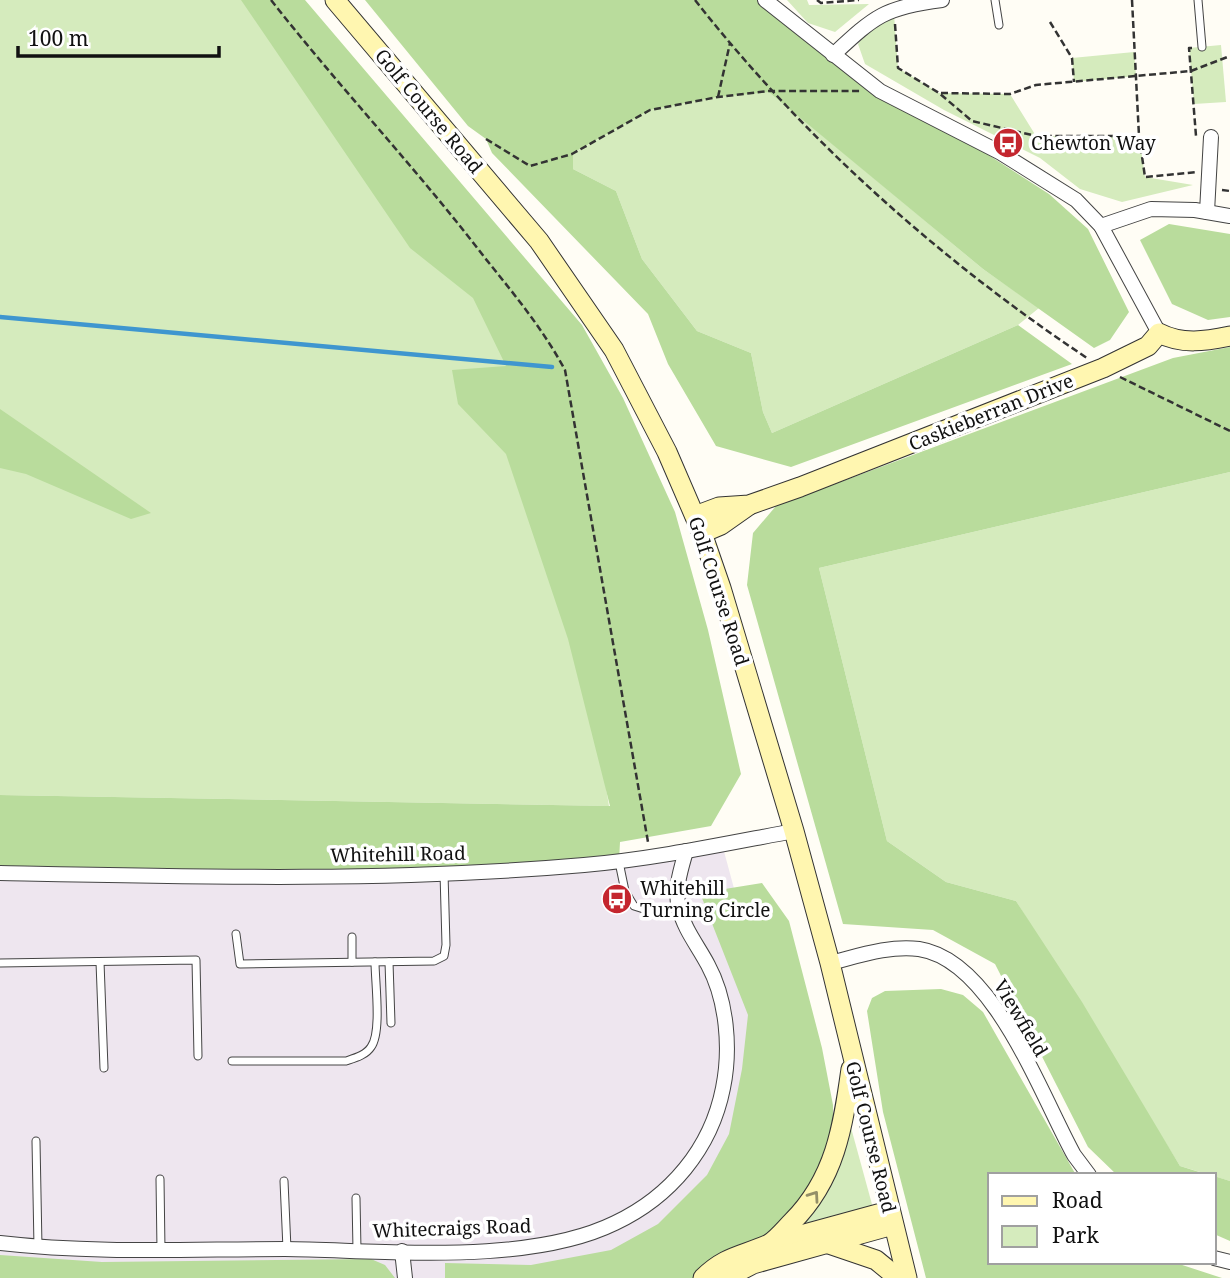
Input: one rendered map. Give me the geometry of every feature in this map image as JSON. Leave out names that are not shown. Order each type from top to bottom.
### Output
[{"type":"street","name":"Golf Course Road","points":[[335,0],[539,241],[614,350],[667,452],[699,524],[794,831],[830,963],[907,1278]]},
{"type":"street","points":[[765,0],[880,91],[1001,153],[1076,200],[1101,226],[1159,333],[1169,338],[1199,342],[1230,336]]},
{"type":"street","points":[[833,55],[870,20],[896,7],[942,0]]},
{"type":"street","points":[[1207,212],[1211,137]]},
{"type":"street","points":[[1101,226],[1151,209],[1230,216]]},
{"type":"street","name":"Caskieberran Drive","points":[[699,524],[721,525],[749,505],[1103,368],[1148,346],[1159,333]]},
{"type":"street","name":"Whitehill Road","points":[[0,873],[227,876],[444,873],[619,861],[794,831]]},
{"type":"street","name":"Whitecraigs Road","points":[[0,1243],[38,1247],[161,1250],[402,1251],[515,1248],[583,1236],[636,1212],[667,1189],[687,1168],[702,1145],[723,1090],[727,1033],[709,968],[678,907],[678,879],[685,851]]},
{"type":"street","name":"Viewfield","points":[[830,963],[888,950],[916,949],[940,956],[969,974],[999,1013],[1074,1155],[1088,1173]]},
{"type":"street","points":[[771,1243],[812,1200],[833,1162],[845,1114],[852,1059]]},
{"type":"street","points":[[703,1278],[723,1260],[771,1243],[891,1218]]},
{"type":"street","points":[[726,1278],[754,1264],[829,1244],[891,1218]]},
{"type":"street","points":[[829,1244],[876,1260],[898,1278]]},
{"type":"street","points":[[402,1251],[405,1278]]},
{"type":"lane","points":[[995,0],[999,25]]},
{"type":"lane","points":[[1198,0],[1202,47]]},
{"type":"lane","points":[[619,861],[625,891],[634,906],[650,911],[678,907]]},
{"type":"lane","points":[[236,934],[240,964],[434,961],[443,956],[446,945],[444,873]]},
{"type":"lane","points":[[352,937],[352,962]]},
{"type":"lane","points":[[0,963],[196,960],[198,1056]]},
{"type":"lane","points":[[100,962],[104,1068]]},
{"type":"lane","points":[[232,1061],[346,1061],[359,1057],[371,1047],[376,1033],[375,962]]},
{"type":"lane","points":[[389,962],[391,1023]]},
{"type":"lane","points":[[36,1141],[38,1247]]},
{"type":"lane","points":[[160,1179],[161,1250]]},
{"type":"lane","points":[[284,1181],[287,1249]]},
{"type":"lane","points":[[356,1198],[357,1250]]},
{"type":"path","points":[[271,0],[310,50],[432,189],[547,337],[565,370],[650,856]]},
{"type":"path","points":[[695,0],[770,92],[861,180],[969,271],[1103,368],[1230,431]]},
{"type":"path","points":[[817,0],[821,3],[859,0]]},
{"type":"path","points":[[1132,0],[1139,136],[1145,177],[1209,171]]},
{"type":"path","points":[[896,7],[898,68],[939,93],[972,121],[1036,136],[1139,136]]},
{"type":"path","points":[[1050,22],[1072,58],[1074,82]]},
{"type":"path","points":[[718,97],[730,43]]},
{"type":"path","points":[[1197,145],[1189,48],[1202,47]]},
{"type":"path","points":[[939,93],[1010,94],[1036,85],[1191,71],[1230,56]]},
{"type":"path","points":[[486,139],[530,166],[572,153],[650,110],[718,97],[770,92],[880,91]]},
{"type":"shaded area","points":[[722,844],[776,1044],[687,1278],[0,1278],[0,871],[489,871]]},
{"type":"green space","points":[[0,0],[253,0],[488,296],[575,597],[609,806],[0,795]]},
{"type":"green space","points":[[241,0],[305,0],[582,325],[623,398],[675,512],[708,630],[741,774],[711,826],[620,842],[619,861],[470,872],[0,873],[0,795],[610,806],[568,639],[506,454],[458,404],[452,370],[506,366],[473,298],[410,248]]},
{"type":"green space","points":[[365,0],[765,0],[833,55],[1049,194],[1088,229],[1129,312],[1110,340],[1094,348],[983,269],[769,92],[718,97],[650,110],[573,153],[573,169],[616,191],[642,259],[697,331],[751,353],[763,412],[772,433],[1018,325],[1072,364],[791,467],[716,446],[668,364],[648,314],[492,153],[486,139],[468,126]]},
{"type":"green space","points":[[787,0],[807,0],[809,5],[869,4],[835,32],[808,23]]},
{"type":"green space","points":[[894,14],[898,68],[939,93],[1010,94],[1036,136],[1139,136],[1145,177],[1193,185],[1122,202],[1080,189],[1040,158],[944,110],[865,64],[858,44],[872,24]]},
{"type":"green space","points":[[1221,45],[1226,102],[1194,104],[1189,48]]},
{"type":"green space","points":[[1134,52],[1136,76],[1074,82],[1072,58]]},
{"type":"green space","points":[[769,91],[983,269],[1039,308],[1018,325],[772,433],[763,412],[751,353],[697,331],[642,259],[616,191],[573,169],[572,154],[650,110],[718,97]]},
{"type":"green space","points":[[1169,224],[1230,234],[1230,317],[1208,320],[1172,304],[1140,240]]},
{"type":"green space","points":[[1230,347],[1230,472],[819,568],[887,841],[946,882],[1016,901],[1082,1002],[1180,1166],[1203,1173],[1115,1173],[1088,1147],[995,964],[933,930],[843,924],[747,585],[753,533],[776,506],[1173,358]]},
{"type":"green space","points":[[0,409],[151,513],[131,519],[26,474],[0,468]]},
{"type":"green space","points":[[1230,472],[1230,1181],[1216,1177],[1216,1173],[1203,1173],[1180,1166],[1016,901],[946,882],[887,841],[819,568]]},
{"type":"green space","points":[[762,883],[789,921],[822,1048],[833,1105],[833,1162],[799,1215],[703,1278],[445,1278],[445,1263],[531,1265],[611,1250],[658,1224],[707,1175],[729,1134],[742,1069],[748,1015],[700,893]]},
{"type":"green space","points":[[941,989],[963,995],[983,1012],[1075,1173],[988,1173],[988,1264],[1179,1264],[1222,1278],[926,1278],[883,1112],[867,1011],[872,998],[885,991]]},
{"type":"green space","points":[[850,1124],[873,1208],[799,1228]]},
{"type":"green space","points":[[1216,1177],[1230,1181],[1230,1241],[1216,1235]]},
{"type":"green space","points":[[0,1255],[102,1262],[371,1259],[385,1265],[395,1278],[0,1278]]},
{"type":"waterway","points":[[0,317],[552,367]]},
{"type":"place","name":"Chewton Way","points":[[1008,143]]},
{"type":"place","name":"Whitehill Turning Circle","points":[[617,899]]}]
